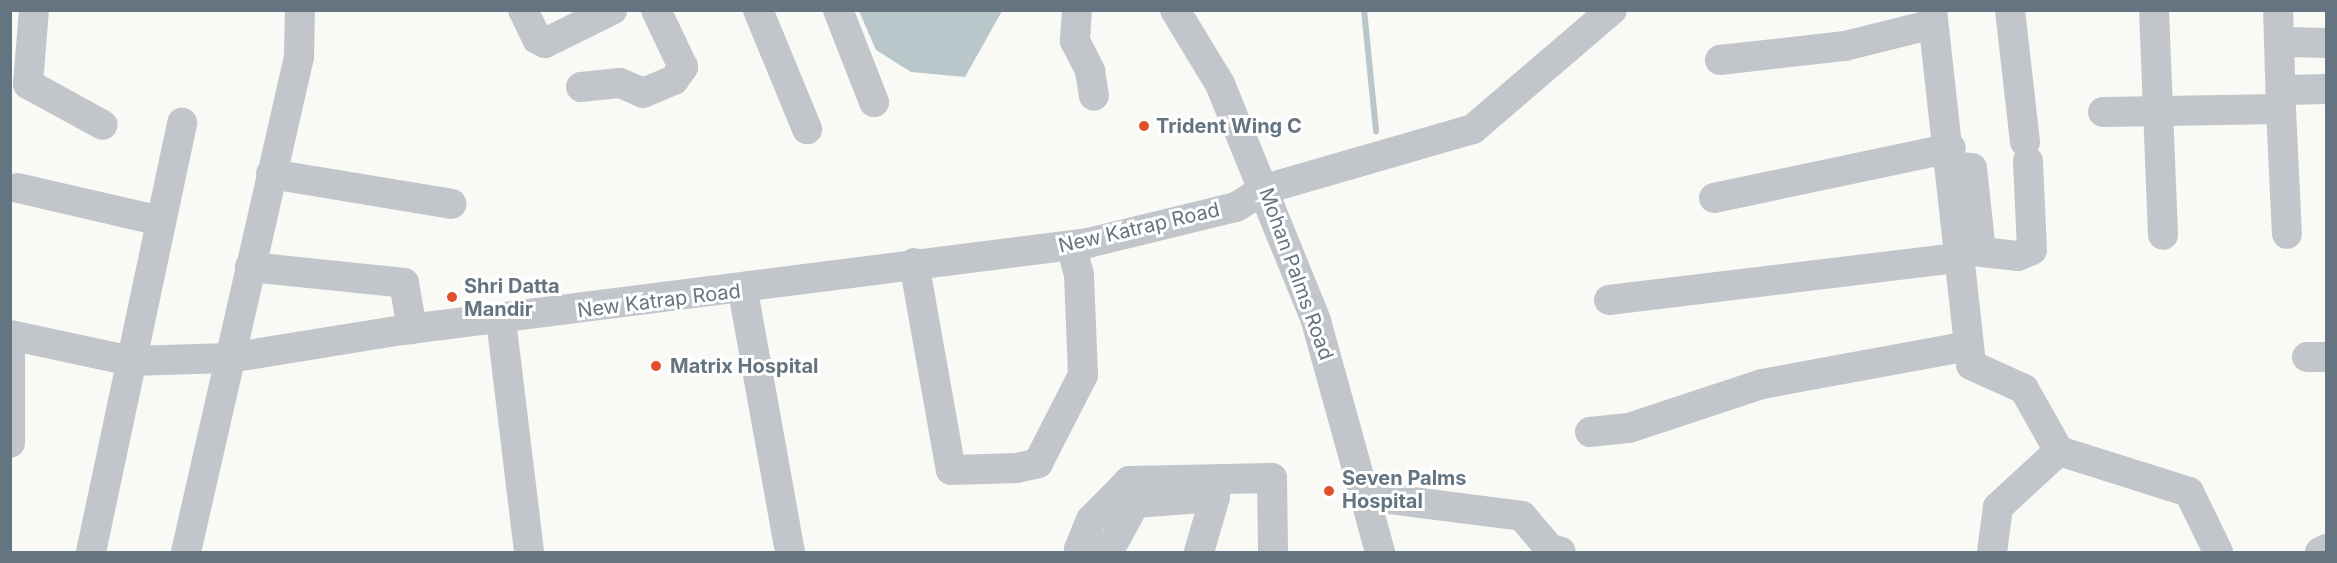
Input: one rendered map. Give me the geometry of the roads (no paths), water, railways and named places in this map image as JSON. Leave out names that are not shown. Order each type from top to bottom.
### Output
[{"type":"street","points":[[34,10],[19,89],[103,125]]},
{"type":"street","points":[[186,552],[298,57],[300,10]]},
{"type":"street","points":[[523,10],[537,39],[545,43],[612,10]]},
{"type":"street","points":[[581,87],[620,83],[643,93],[674,80],[683,67],[656,10]]},
{"type":"street","points":[[758,10],[807,129]]},
{"type":"street","points":[[838,10],[874,102]]},
{"type":"street","points":[[1077,10],[1075,41],[1090,71],[1094,96]]},
{"type":"street","name":"Mohan Palms Road","points":[[1175,10],[1220,84],[1265,189],[1316,321],[1380,552]]},
{"type":"street","points":[[1714,198],[1951,157],[1972,168],[1981,252],[2018,256],[2032,250],[2026,152],[2010,10]]},
{"type":"street","points":[[2154,10],[2163,235]]},
{"type":"street","points":[[2278,10],[2287,234]]},
{"type":"street","name":"New Katrap Road","points":[[10,335],[131,361],[229,358],[412,329],[743,291],[914,263],[1071,246],[1236,207],[1265,189],[1473,129],[1594,17]]},
{"type":"street","points":[[1720,60],[1845,46],[1932,17],[1951,157],[1957,258],[1971,365],[2024,389],[2059,451],[2188,492],[2218,552]]},
{"type":"street","points":[[2281,42],[2326,43]]},
{"type":"street","points":[[2103,112],[2158,110],[2282,99],[2326,89]]},
{"type":"street","points":[[84,549],[131,361],[182,123]]},
{"type":"street","points":[[271,174],[452,204]]},
{"type":"street","points":[[18,188],[161,221]]},
{"type":"street","points":[[914,263],[951,470],[1017,468],[1038,463],[1083,375],[1079,275],[1071,246]]},
{"type":"street","points":[[1609,300],[1957,258]]},
{"type":"street","points":[[250,267],[404,283],[412,329]]},
{"type":"street","points":[[743,291],[790,552]]},
{"type":"street","points":[[501,320],[529,552]]},
{"type":"street","points":[[1590,432],[1629,428],[1762,384],[1969,346]]},
{"type":"street","points":[[10,354],[10,443]]},
{"type":"street","points":[[1992,552],[1998,507],[2059,451]]},
{"type":"street","points":[[1199,552],[1215,497],[1135,503],[1111,550],[1079,551],[1091,520],[1129,481],[1273,478],[1273,552]]},
{"type":"street","points":[[1366,496],[1522,516],[1550,549],[1561,552]]},
{"type":"street","points":[[2320,552],[2326,549]]},
{"type":"waterway","points":[[1364,10],[1376,131]]},
{"type":"place","name":"Trident Wing C","points":[[1144,126]]},
{"type":"place","name":"Shri Datta Mandir","points":[[452,297]]},
{"type":"place","name":"Matrix Hospital","points":[[656,366]]},
{"type":"place","name":"Seven Palms Hospital","points":[[1329,491]]}]
